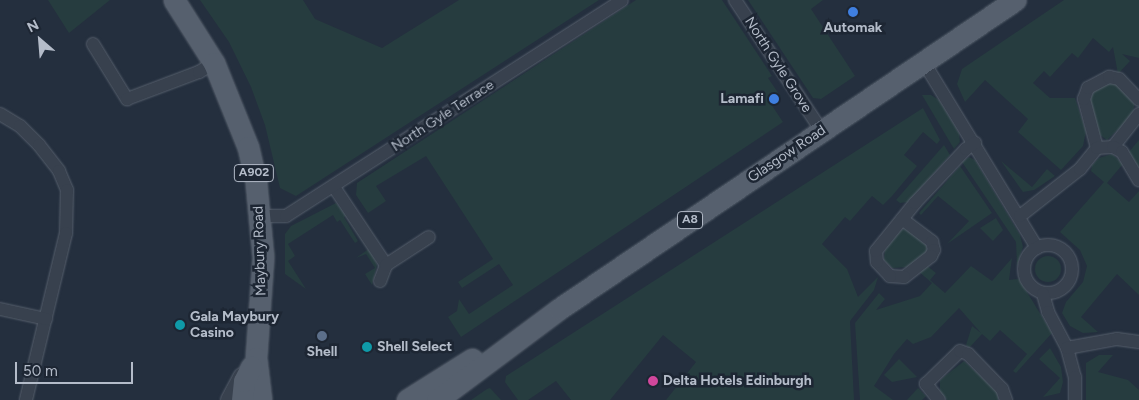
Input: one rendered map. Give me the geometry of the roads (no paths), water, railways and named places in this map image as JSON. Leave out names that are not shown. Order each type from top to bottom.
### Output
[{"type":"main road","name":"Maybury Road","points":[[174,0],[214,63],[248,147],[260,216],[262,290],[256,358],[258,392],[261,400]]},
{"type":"main road","name":"Glasgow Road","points":[[437,400],[559,309],[1015,0]]},
{"type":"main road","name":"Glasgow Road","points":[[407,400],[559,309]]},
{"type":"main road","name":"A902","points":[[242,400],[244,381],[256,358]]},
{"type":"street","name":"North Gyle Terrace","points":[[260,216],[286,216],[334,187],[622,0]]},
{"type":"street","name":"North Gyle Grove","points":[[735,0],[821,130]]},
{"type":"street","points":[[93,44],[128,99],[199,72],[214,63]]},
{"type":"street","points":[[924,61],[1020,216],[1037,248]]},
{"type":"street","points":[[1097,148],[1084,99],[1088,88],[1109,77],[1119,78],[1139,100]]},
{"type":"street","points":[[0,114],[20,126],[44,151],[60,170],[67,190],[66,233],[26,400]]},
{"type":"street","points":[[1113,147],[1139,114]]},
{"type":"street","points":[[902,219],[932,242],[934,250],[931,256],[904,277],[890,276],[877,262],[876,251],[902,219],[966,149],[975,144]]},
{"type":"street","points":[[1020,216],[1069,178],[1097,148],[1113,147],[1122,152],[1139,180]]},
{"type":"street","points":[[334,187],[386,265]]},
{"type":"street","points":[[380,281],[386,265],[430,237]]},
{"type":"street","points":[[1043,294],[1060,289],[1068,281],[1072,266],[1069,259],[1057,247],[1037,248],[1026,259],[1025,272],[1030,285],[1043,294],[1048,312],[1068,348],[1075,377],[1075,400]]},
{"type":"street","points":[[0,308],[46,319]]},
{"type":"street","points":[[1068,348],[1117,339],[1139,342]]},
{"type":"street","points":[[940,400],[926,384],[960,351],[968,354],[1002,389],[1006,400]]},
{"type":"street","points":[[229,400],[238,380],[256,358]]},
{"type":"place","name":"Automak","points":[[853,12]]},
{"type":"place","name":"Lamafi","points":[[774,99]]},
{"type":"place","name":"Gala Maybury Casino","points":[[180,325]]},
{"type":"place","name":"Shell","points":[[322,336]]},
{"type":"place","name":"Shell Select","points":[[367,347]]},
{"type":"place","name":"Delta Hotels Edinburgh","points":[[653,381]]}]
